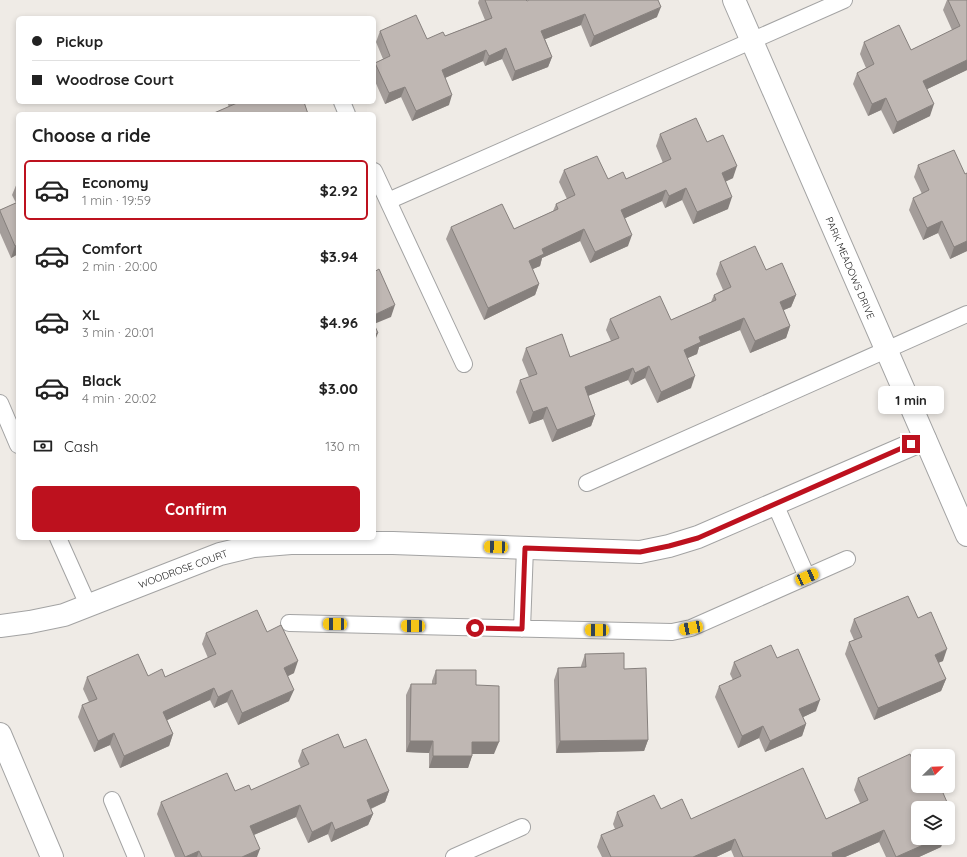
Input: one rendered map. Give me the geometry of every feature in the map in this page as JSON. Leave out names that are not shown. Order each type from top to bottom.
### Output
[{"type":"street","name":"PARK MEADOWS DRIVE","points":[[734,0],[967,535]]},
{"type":"street","name":"WOODROSE COURT","points":[[0,626],[64,615],[220,554],[254,546],[291,543],[393,544],[640,552],[698,538],[925,438]]},
{"type":"street","points":[[0,734],[52,857]]},
{"type":"lane","points":[[388,201],[844,0]]},
{"type":"lane","points":[[376,175],[464,364]]},
{"type":"lane","points":[[587,483],[885,349],[967,314]]},
{"type":"lane","points":[[0,403],[16,440]]},
{"type":"lane","points":[[775,504],[807,577]]},
{"type":"lane","points":[[59,540],[88,605]]},
{"type":"lane","points":[[522,629],[525,548]]},
{"type":"lane","points":[[289,623],[672,632],[691,628],[847,559]]},
{"type":"lane","points":[[112,800],[136,857]]},
{"type":"lane","points":[[454,857],[522,826]]},
{"type":"building","points":[[485,0],[658,0],[661,7],[594,36],[585,14],[541,31],[552,57],[515,71],[506,48],[489,56],[486,50],[442,70],[452,95],[416,111],[405,87],[389,93],[376,65],[376,63],[390,56],[380,31],[416,15],[427,39],[443,32],[445,36],[492,18]]},
{"type":"building","points":[[948,0],[967,0],[967,60],[923,81],[934,104],[897,122],[886,98],[872,104],[857,73],[874,64],[864,42],[899,25],[911,50],[960,26]]},
{"type":"building","points":[[235,104],[305,104],[307,112],[216,112]]},
{"type":"building","points":[[696,118],[707,142],[723,135],[737,166],[722,173],[732,197],[697,212],[686,188],[669,196],[666,190],[621,210],[632,235],[595,252],[584,229],[542,249],[544,254],[529,261],[539,284],[488,308],[451,227],[502,204],[514,229],[558,209],[556,204],[575,195],[564,170],[597,156],[608,179],[623,172],[626,179],[671,159],[660,134]]},
{"type":"building","points":[[954,150],[965,174],[967,173],[967,241],[954,247],[942,221],[927,228],[913,198],[929,190],[918,165]]},
{"type":"building","points":[[16,203],[16,246],[15,246],[0,210]]},
{"type":"building","points":[[755,246],[766,270],[782,263],[796,295],[780,302],[790,326],[755,341],[744,318],[699,337],[701,342],[684,350],[695,376],[661,392],[649,366],[635,373],[633,368],[585,387],[595,415],[557,430],[547,407],[533,412],[520,380],[537,374],[526,348],[562,334],[570,357],[619,338],[610,319],[660,296],[671,320],[716,300],[714,295],[731,287],[720,262]]},
{"type":"building","points":[[379,269],[395,305],[376,314],[376,271]]},
{"type":"building","points":[[908,596],[918,618],[931,612],[947,649],[935,655],[946,679],[878,708],[849,642],[862,637],[854,619]]},
{"type":"building","points":[[257,610],[267,632],[281,625],[298,661],[284,668],[294,690],[242,713],[232,690],[218,697],[214,688],[163,712],[173,734],[124,756],[114,733],[98,741],[82,705],[97,699],[87,677],[138,654],[148,676],[162,669],[165,677],[216,654],[206,633]]},
{"type":"building","points":[[771,645],[777,658],[798,649],[820,700],[799,709],[806,724],[770,741],[763,726],[742,736],[719,686],[741,676],[734,662]]},
{"type":"building","points":[[624,653],[624,669],[646,668],[648,740],[560,741],[558,668],[586,667],[585,654]]},
{"type":"building","points":[[436,670],[476,670],[476,685],[499,686],[499,742],[472,742],[472,756],[433,756],[433,741],[410,741],[411,684],[436,684]]},
{"type":"building","points":[[338,734],[344,748],[366,739],[389,791],[367,800],[373,814],[335,830],[332,822],[312,832],[300,805],[250,826],[260,849],[242,857],[202,857],[199,851],[185,857],[161,802],[227,773],[235,791],[249,785],[251,790],[309,764],[302,750]]},
{"type":"building","points":[[910,754],[911,793],[943,793],[947,801],[911,801],[911,845],[923,845],[896,857],[884,830],[832,853],[833,857],[743,857],[735,839],[693,857],[611,857],[601,835],[623,826],[617,812],[654,795],[661,809],[682,799],[691,819],[803,768],[826,819],[868,800],[858,778]]},
{"type":"route","points":[[475,628],[522,629],[525,548],[640,552],[669,546],[698,538],[911,444]]}]
